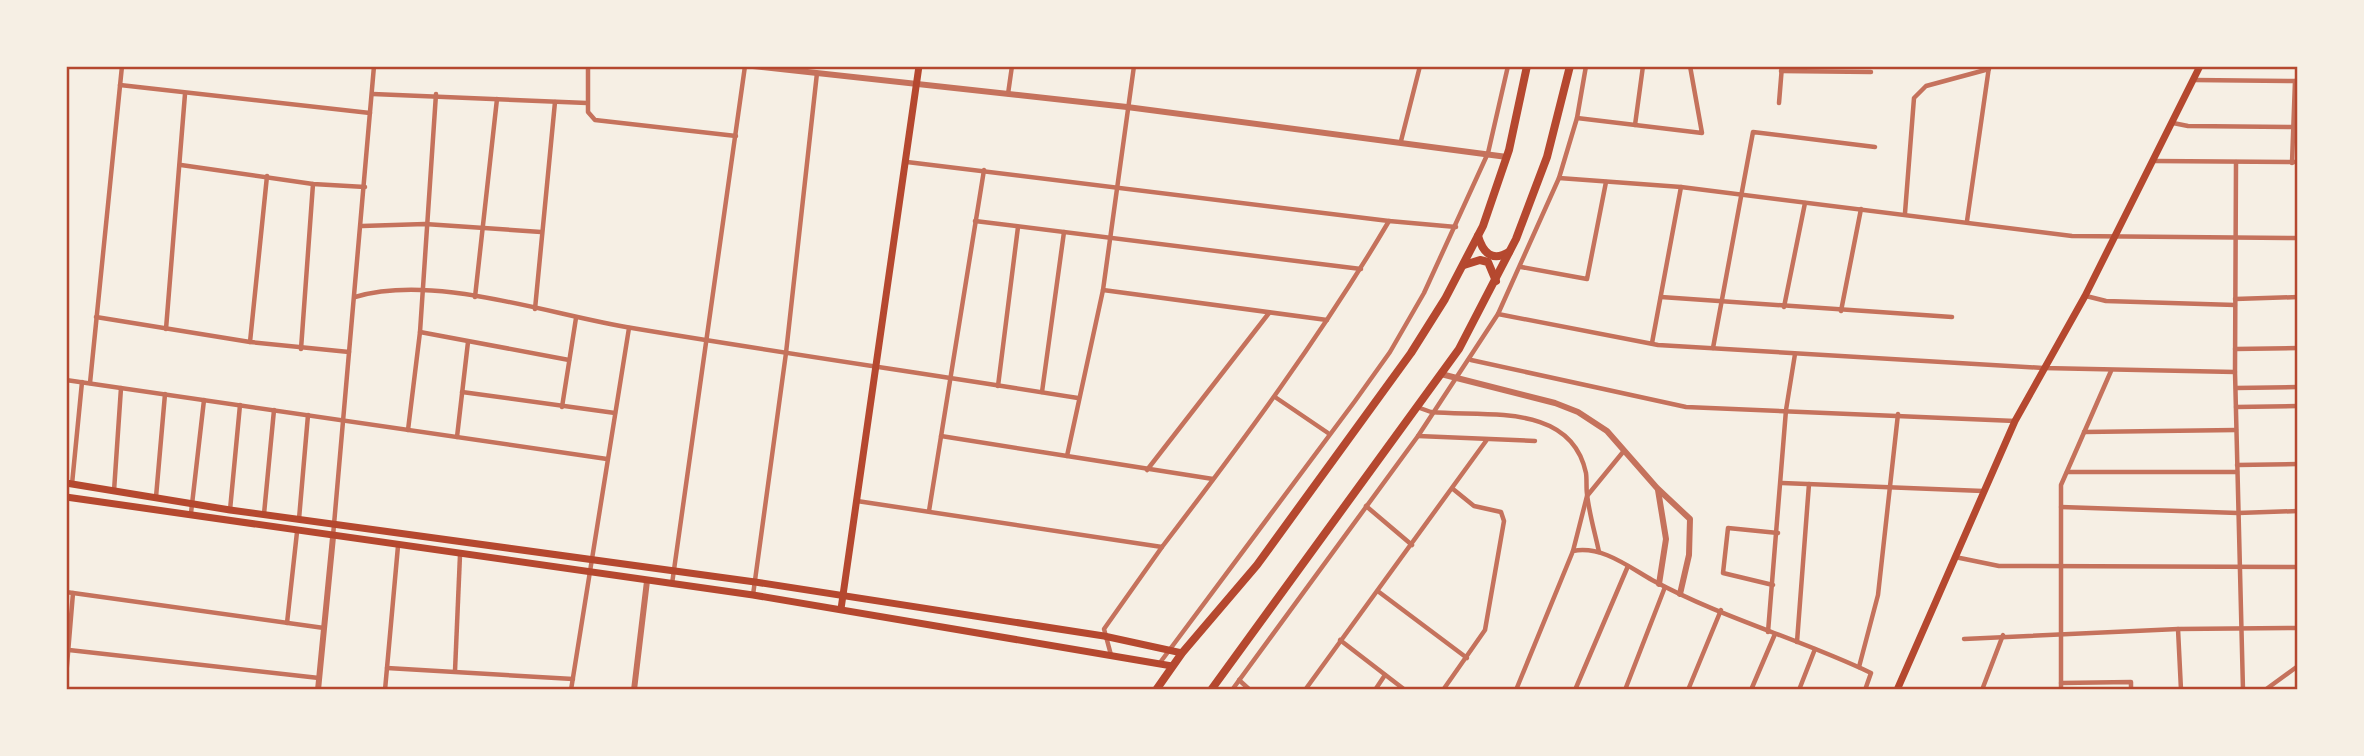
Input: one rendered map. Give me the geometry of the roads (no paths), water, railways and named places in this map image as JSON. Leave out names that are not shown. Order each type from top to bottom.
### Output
[{"type":"main road","points":[[841,609],[919,66]]},
{"type":"main road","points":[[1156,690],[1182,653],[1257,565],[1411,353],[1464,265],[1478,236],[1507,157],[1527,66]]},
{"type":"main road","points":[[1211,690],[1459,349],[1496,281],[1547,157],[1570,66]]},
{"type":"main road","points":[[1897,690],[2015,421],[2085,296],[2155,161],[2200,66]]},
{"type":"main road","points":[[1478,236],[1483,250],[1490,256],[1499,257],[1509,252]]},
{"type":"main road","points":[[1464,265],[1480,260],[1488,262],[1493,267],[1496,281]]},
{"type":"main road","points":[[69,483],[299,520],[755,582],[1104,636],[1182,653]]},
{"type":"main road","points":[[66,497],[753,595],[1172,666]]},
{"type":"street","points":[[90,383],[122,66]]},
{"type":"street","points":[[318,690],[366,187],[374,66]]},
{"type":"street","points":[[588,66],[587,103],[590,117],[596,120],[736,136]]},
{"type":"street","points":[[672,583],[746,66]]},
{"type":"street","points":[[753,66],[1127,107],[1507,157]]},
{"type":"street","points":[[1007,94],[1012,66]]},
{"type":"street","points":[[1067,456],[1103,290],[1134,66]]},
{"type":"street","points":[[1401,142],[1420,66]]},
{"type":"street","points":[[1158,664],[1390,352],[1424,293],[1488,153],[1508,66]]},
{"type":"street","points":[[1220,678],[1233,689],[1471,360],[1521,267],[1559,178],[1577,118],[1587,66]]},
{"type":"street","points":[[1635,125],[1643,66]]},
{"type":"street","points":[[1577,118],[1703,133],[1690,66]]},
{"type":"street","points":[[1905,213],[1914,98],[1917,92],[1926,86],[1989,68],[1967,221]]},
{"type":"street","points":[[1779,103],[1781,69],[1871,72]]},
{"type":"street","points":[[753,595],[786,354],[817,74]]},
{"type":"street","points":[[2155,161],[2295,162],[2296,81],[2194,80]]},
{"type":"street","points":[[120,85],[370,113]]},
{"type":"street","points":[[166,329],[185,93]]},
{"type":"street","points":[[373,94],[436,94],[587,103]]},
{"type":"street","points":[[408,430],[420,332],[425,225],[436,94]]},
{"type":"street","points":[[475,297],[497,99]]},
{"type":"street","points":[[535,309],[555,102]]},
{"type":"street","points":[[2174,122],[2188,126],[2295,126]]},
{"type":"street","points":[[1713,348],[1753,132],[1875,147]]},
{"type":"street","points":[[907,162],[1456,227]]},
{"type":"street","points":[[2236,162],[2235,372],[2243,690]]},
{"type":"street","points":[[181,165],[313,184],[366,187]]},
{"type":"street","points":[[929,511],[984,170]]},
{"type":"street","points":[[250,342],[267,176]]},
{"type":"street","points":[[1559,178],[1681,187],[2072,236],[2298,238]]},
{"type":"street","points":[[1521,267],[1587,279],[1606,182]]},
{"type":"street","points":[[302,349],[313,184]]},
{"type":"street","points":[[1652,343],[1681,187]]},
{"type":"street","points":[[1784,307],[1805,203]]},
{"type":"street","points":[[1841,311],[1861,209]]},
{"type":"street","points":[[1111,655],[1104,629],[1275,397],[1361,269],[1389,220]]},
{"type":"street","points":[[975,221],[1361,269]]},
{"type":"street","points":[[362,226],[483,226],[541,232]]},
{"type":"street","points":[[998,386],[1018,228]]},
{"type":"street","points":[[1042,392],[1064,232]]},
{"type":"street","points":[[355,297],[377,290],[421,289],[629,328],[786,354],[950,375],[998,386],[1078,398]]},
{"type":"street","points":[[1103,290],[1327,320]]},
{"type":"street","points":[[2085,296],[2106,302],[2235,302],[2298,297]]},
{"type":"street","points":[[1661,297],[1952,317]]},
{"type":"street","points":[[1147,470],[1269,313]]},
{"type":"street","points":[[1498,314],[1652,343],[1713,348],[2043,368],[2235,372]]},
{"type":"street","points":[[96,317],[250,342],[349,352]]},
{"type":"street","points":[[562,407],[576,318]]},
{"type":"street","points":[[571,690],[629,328]]},
{"type":"street","points":[[420,332],[569,360]]},
{"type":"street","points":[[457,437],[468,342]]},
{"type":"street","points":[[2235,349],[2298,348]]},
{"type":"street","points":[[1768,632],[1786,410],[1795,354]]},
{"type":"street","points":[[1471,360],[1686,407],[2015,421]]},
{"type":"street","points":[[2111,371],[2062,485],[2061,686],[2131,682],[2131,690]]},
{"type":"street","points":[[1441,374],[1555,403],[1578,412],[1607,431],[1657,488],[1684,511],[1692,525],[1680,594]]},
{"type":"street","points":[[66,380],[607,459]]},
{"type":"street","points":[[69,483],[82,382]]},
{"type":"street","points":[[2236,388],[2298,387]]},
{"type":"street","points":[[114,491],[121,388]]},
{"type":"street","points":[[462,392],[615,413]]},
{"type":"street","points":[[156,497],[165,394]]},
{"type":"street","points":[[1275,397],[1328,433]]},
{"type":"street","points":[[191,513],[204,400]]},
{"type":"street","points":[[230,510],[240,405]]},
{"type":"street","points":[[2236,407],[2298,406]]},
{"type":"street","points":[[1417,407],[1431,412],[1522,417],[1545,421],[1560,429],[1586,472],[1587,496],[1599,552]]},
{"type":"street","points":[[264,514],[274,410]]},
{"type":"street","points":[[1858,667],[1878,595],[1898,414]]},
{"type":"street","points":[[299,520],[308,415]]},
{"type":"street","points":[[2084,432],[2236,430]]},
{"type":"street","points":[[941,436],[1213,480]]},
{"type":"street","points":[[1418,436],[1535,441]]},
{"type":"street","points":[[1305,690],[1340,640],[1379,592],[1486,441]]},
{"type":"street","points":[[1516,690],[1573,551],[1587,496],[1623,452]]},
{"type":"street","points":[[2237,465],[2298,464]]},
{"type":"street","points":[[2067,472],[2237,472]]},
{"type":"street","points":[[1782,483],[1983,491]]},
{"type":"street","points":[[1797,642],[1810,484]]},
{"type":"street","points":[[1626,690],[1662,585],[1666,539],[1657,488]]},
{"type":"street","points":[[1443,690],[1485,630],[1504,516],[1501,512],[1474,506],[1453,489]]},
{"type":"street","points":[[857,501],[1162,547]]},
{"type":"street","points":[[1366,506],[1412,545]]},
{"type":"street","points":[[2061,507],[2238,513],[2298,511]]},
{"type":"street","points":[[1773,585],[1723,573],[1728,528],[1778,533]]},
{"type":"street","points":[[287,622],[297,532]]},
{"type":"street","points":[[385,690],[398,545]]},
{"type":"street","points":[[1573,551],[1599,552],[1680,594],[1871,673],[1864,690]]},
{"type":"street","points":[[456,671],[460,555]]},
{"type":"street","points":[[1954,557],[2000,566],[2298,567]]},
{"type":"street","points":[[1575,690],[1628,566]]},
{"type":"street","points":[[634,690],[647,581]]},
{"type":"street","points":[[1379,592],[1467,658]]},
{"type":"street","points":[[66,677],[70,593],[324,628]]},
{"type":"street","points":[[1688,690],[1721,610]]},
{"type":"street","points":[[1964,639],[2003,635],[2178,629],[2298,628]]},
{"type":"street","points":[[2178,629],[2181,690]]},
{"type":"street","points":[[1751,690],[1775,634]]},
{"type":"street","points":[[1982,690],[2003,635]]},
{"type":"street","points":[[1340,640],[1405,690]]},
{"type":"street","points":[[1799,690],[1815,649]]},
{"type":"street","points":[[69,650],[319,678]]},
{"type":"street","points":[[2265,690],[2298,666]]},
{"type":"street","points":[[387,668],[573,679]]},
{"type":"street","points":[[1375,690],[1385,676]]},
{"type":"street","points":[[1238,680],[1250,690]]}]
